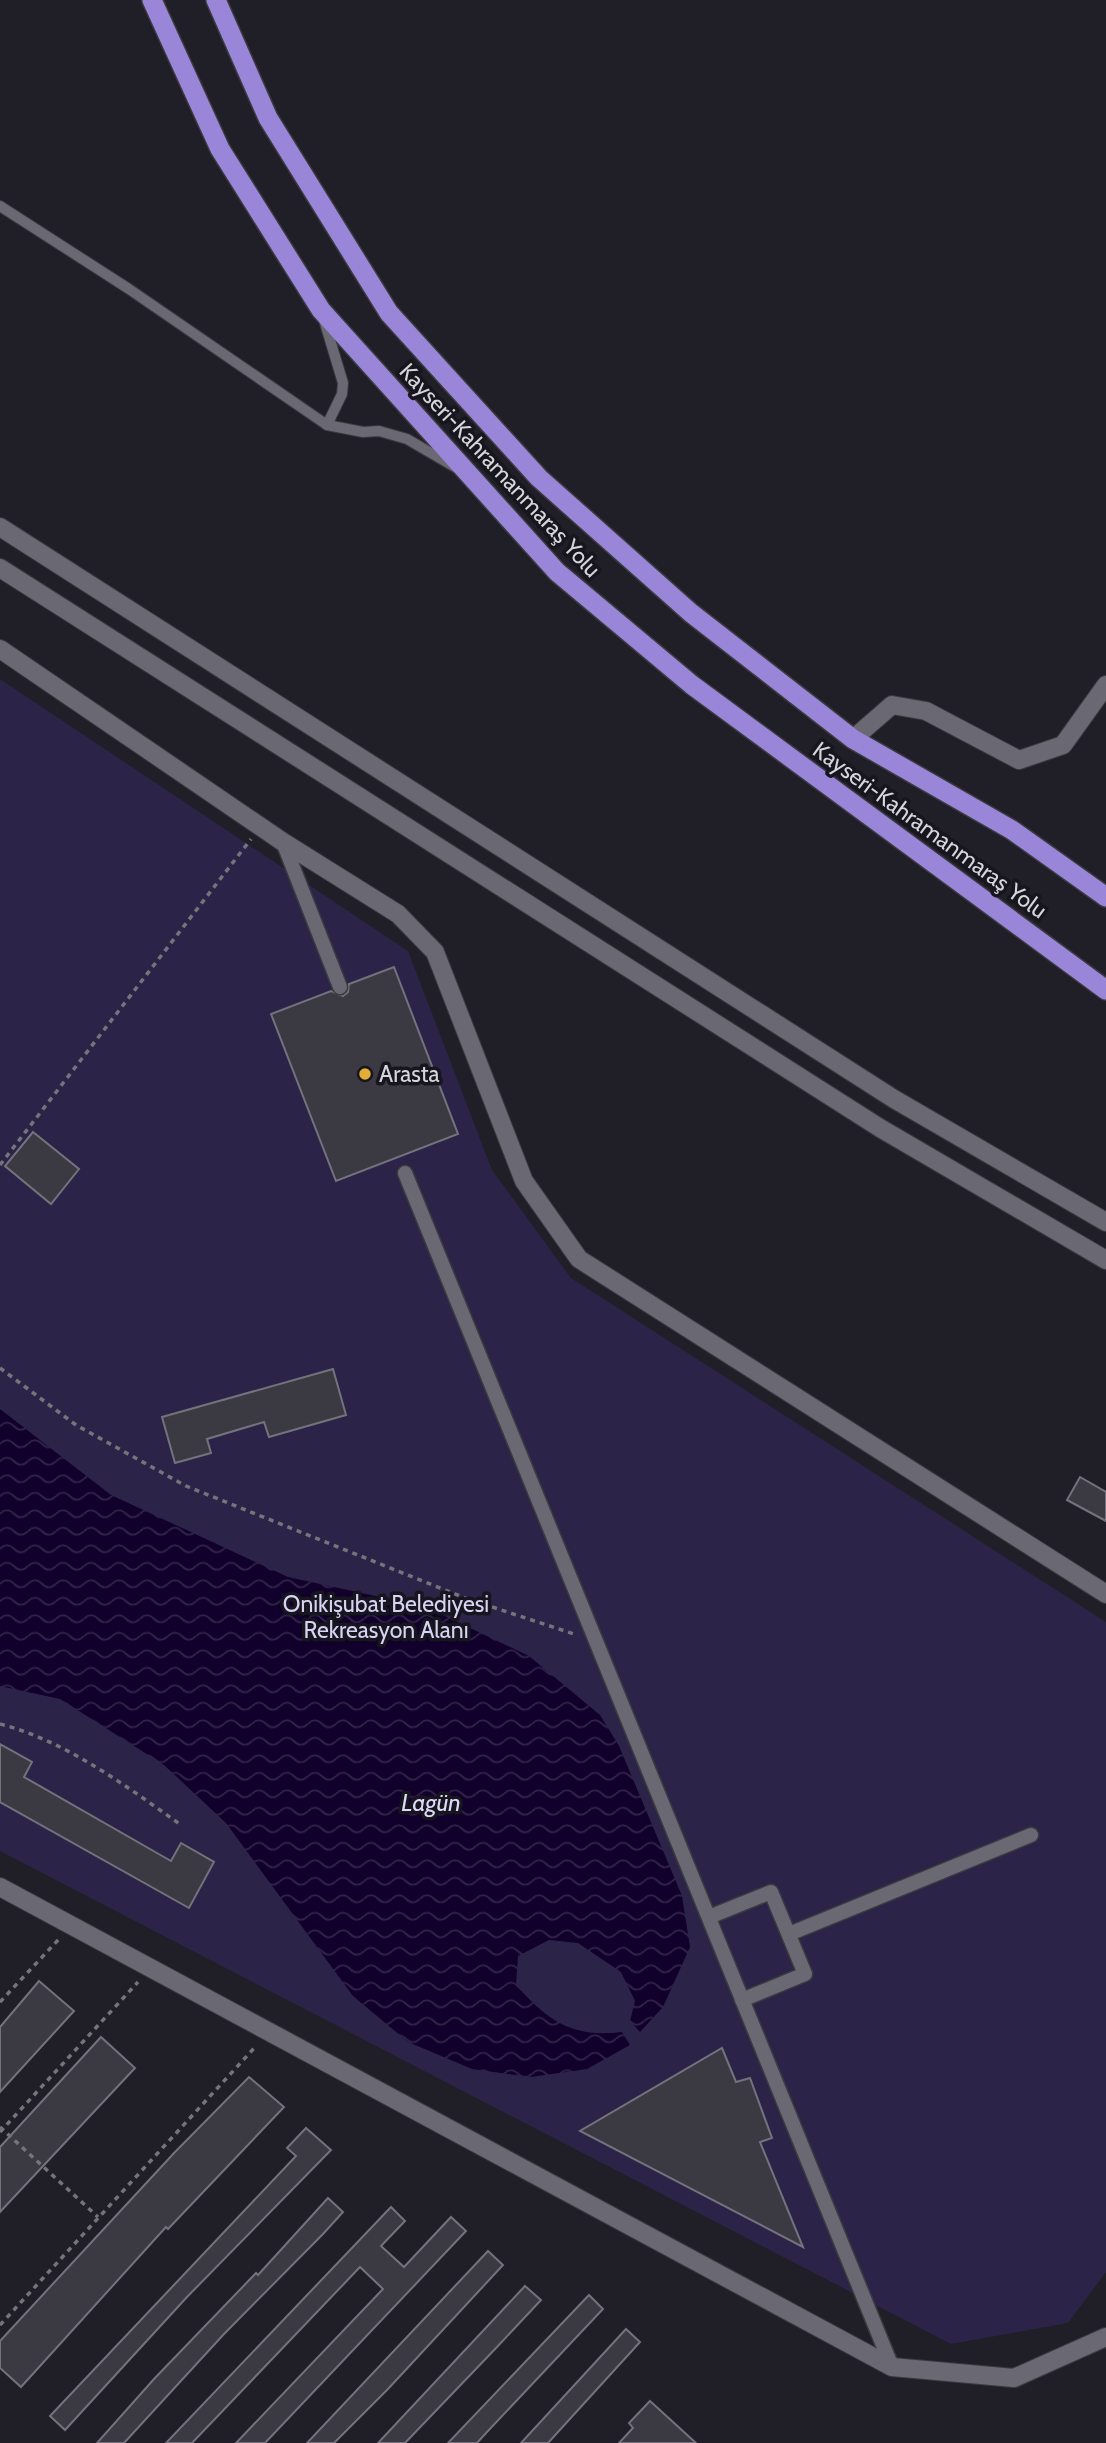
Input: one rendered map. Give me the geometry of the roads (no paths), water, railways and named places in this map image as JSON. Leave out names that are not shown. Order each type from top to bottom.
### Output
[{"type":"highway","name":"Kayseri-Kahramanmaraş Yolu","points":[[152,0],[220,149],[321,310],[557,572],[692,685],[1106,990]]},
{"type":"highway","name":"Kayseri-Kahramanmaraş Yolu","points":[[216,0],[268,118],[389,313],[539,478],[691,613],[853,739],[1012,830],[1106,897]]},
{"type":"street","points":[[0,527],[894,1099],[1106,1222]]},
{"type":"street","points":[[0,568],[880,1128],[1106,1260]]},
{"type":"street","points":[[0,649],[283,842],[398,914],[435,952],[524,1181],[579,1259],[1106,1594]]},
{"type":"street","points":[[853,739],[892,705],[926,711],[1019,760],[1063,745],[1106,685]]},
{"type":"street","points":[[283,842],[340,988]]},
{"type":"street","points":[[405,1173],[892,2367]]},
{"type":"street","points":[[789,1934],[1031,1835]]},
{"type":"street","points":[[0,1887],[892,2367],[1014,2378],[1106,2337]]},
{"type":"street","points":[[709,1917],[771,1892],[805,1974],[742,2000]]},
{"type":"lane","points":[[0,206],[129,289],[327,425],[363,432],[379,431],[407,439],[465,473]]},
{"type":"lane","points":[[321,310],[343,383],[342,394],[327,425]]},
{"type":"water","name":"Lagün","points":[[0,1409],[111,1495],[288,1577],[426,1607],[529,1656],[600,1715],[619,1746],[682,1896],[690,1947],[663,2007],[640,2032],[630,2021],[635,2001],[621,1972],[578,1943],[549,1940],[518,1956],[516,1985],[539,2008],[562,2024],[589,2032],[622,2032],[630,2045],[587,2069],[531,2077],[472,2069],[408,2042],[353,1996],[226,1823],[164,1765],[60,1699],[0,1686]]},
{"type":"place","name":"Arasta","points":[[365,1074]]},
{"type":"park label","name":"Onikişubat Belediyesi Rekreasyon Alanı","points":[[386,1617]]}]
